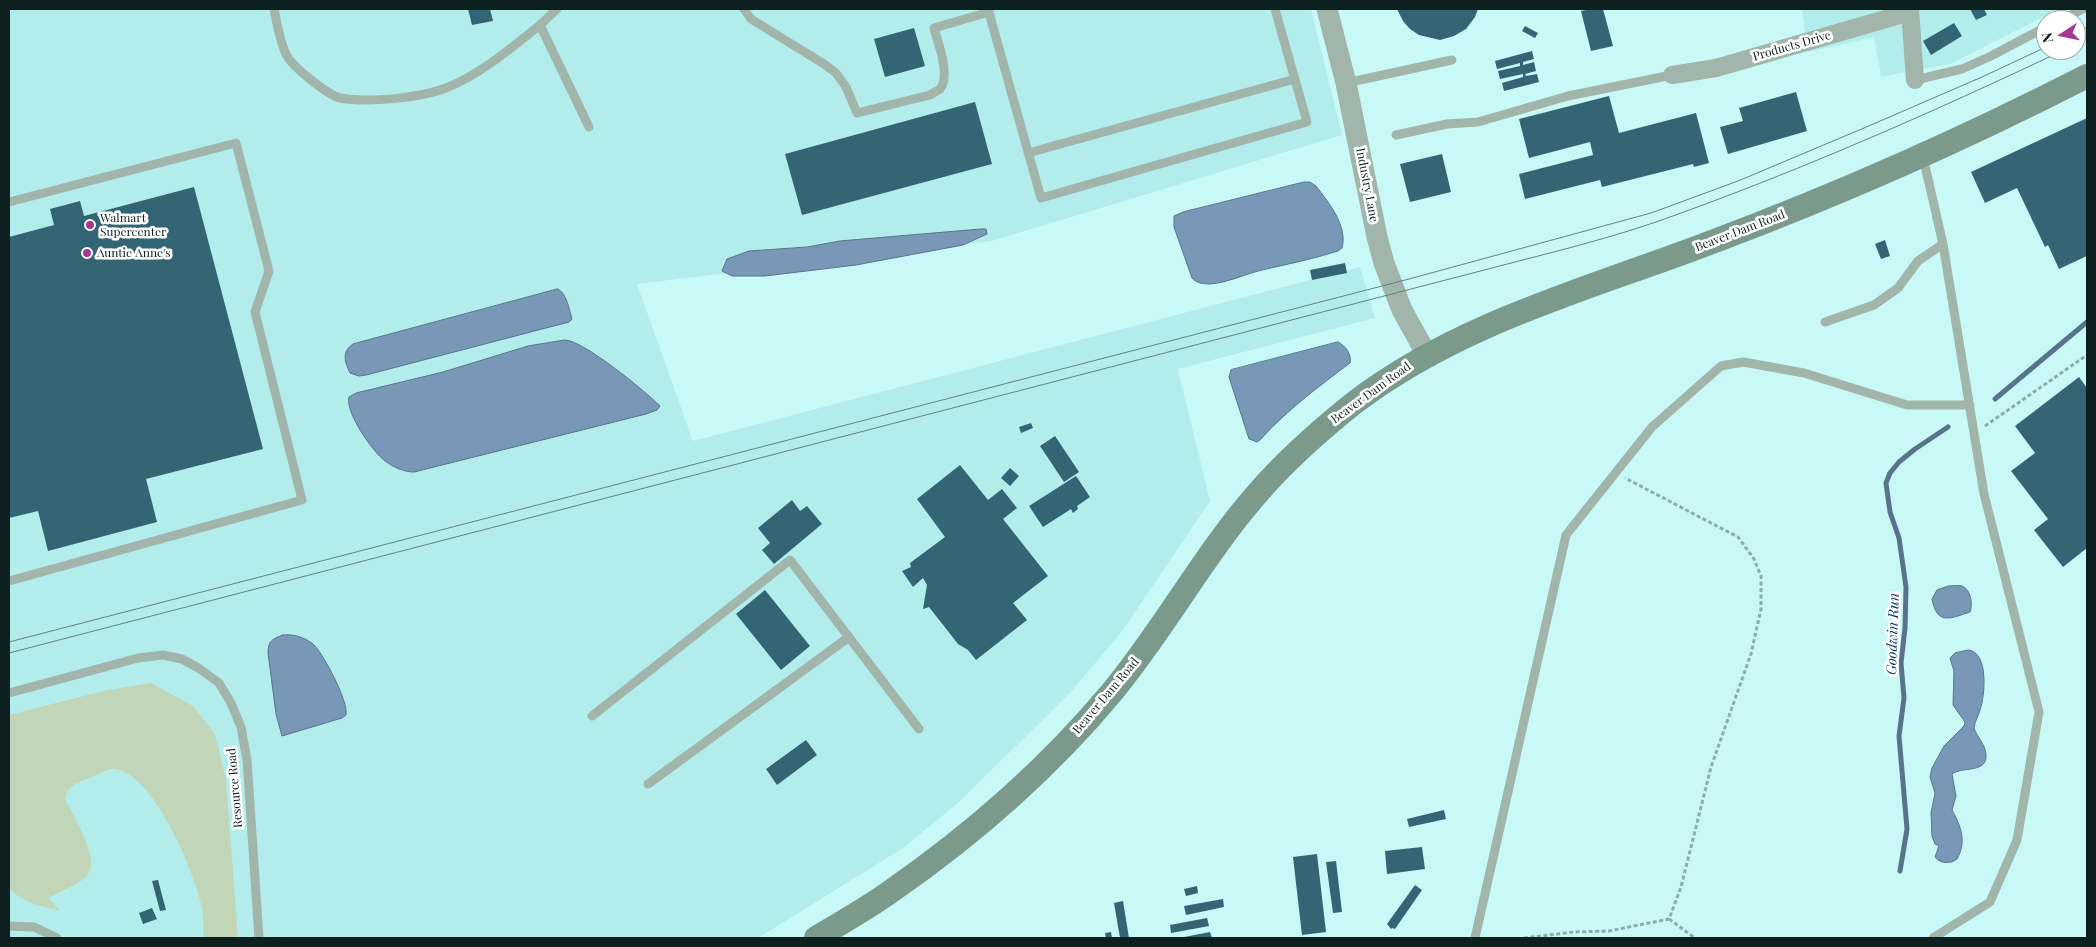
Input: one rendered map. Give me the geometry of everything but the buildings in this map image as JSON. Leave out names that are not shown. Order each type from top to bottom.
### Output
[{"type":"main road","name":"Beaver Dam Road","points":[[816,938],[888,894],[949,849],[1026,783],[1059,751],[1114,689],[1144,650],[1233,523],[1257,493],[1324,427],[1385,381],[1427,354],[1503,318],[1751,228],[2007,116],[2087,76]]},
{"type":"street","name":"Industry Lane","points":[[1327,9],[1346,83],[1384,263],[1402,310],[1427,354]]},
{"type":"street","name":"Products Drive","points":[[1672,76],[1716,68],[1910,10]]},
{"type":"street","points":[[1910,10],[1915,80]]},
{"type":"lane","points":[[274,9],[287,57],[307,78],[339,98],[383,99],[410,97],[445,89],[471,76],[540,26],[557,9]]},
{"type":"lane","points":[[744,9],[751,19],[836,73],[846,87],[857,113],[930,95],[940,88],[944,79],[944,66],[934,28],[988,10],[1042,198],[1307,122],[1275,9]]},
{"type":"lane","points":[[540,26],[589,127]]},
{"type":"lane","points":[[1915,80],[1962,69],[2036,33]]},
{"type":"lane","points":[[1346,83],[1452,60]]},
{"type":"lane","points":[[1396,135],[1447,124],[1478,122],[1568,96],[1672,76]]},
{"type":"lane","points":[[1028,153],[1295,79]]},
{"type":"lane","points":[[9,202],[236,143],[269,271],[255,312],[302,500],[9,580]]},
{"type":"lane","points":[[1922,154],[1943,244],[1984,494],[2039,712],[2017,840],[1990,902],[1933,938]]},
{"type":"lane","points":[[1825,322],[1874,305],[1898,288],[1918,261],[1943,244]]},
{"type":"lane","points":[[1475,938],[1566,535],[1652,427],[1721,366],[1743,362],[1804,373],[1907,405],[1970,405]]},
{"type":"lane","points":[[592,716],[790,560],[919,729]]},
{"type":"lane","points":[[648,784],[849,637]]},
{"type":"lane","name":"Resource Road","points":[[9,693],[138,658],[163,655],[182,659],[219,683],[231,703],[241,727],[247,760],[259,938]]},
{"type":"lane","points":[[9,926],[34,927],[57,938]]},
{"type":"path","points":[[1975,432],[2087,355]]},
{"type":"path","points":[[1615,473],[1738,537],[1754,559],[1761,576],[1761,609],[1751,654],[1711,767],[1681,887],[1669,919]]},
{"type":"path","points":[[1524,938],[1574,932],[1609,931],[1669,919],[1694,938]]},
{"type":"shaded area","points":[[9,9],[1311,9],[1342,135],[992,241],[637,284],[693,441],[1360,267],[1375,318],[1178,369],[1210,501],[1123,630],[1071,692],[958,803],[903,848],[758,938],[9,938]]},
{"type":"shaded area","points":[[1802,9],[2059,9],[2036,10],[2036,21],[1950,64],[1881,77],[1874,37],[1808,52]]},
{"type":"shaded area","points":[[1310,182],[1316,186],[1336,215],[1342,231],[1342,248],[1329,254],[1216,283],[1202,283],[1192,278],[1174,227],[1174,216],[1183,212]]},
{"type":"shaded area","points":[[986,229],[987,234],[963,245],[856,265],[765,276],[732,276],[722,271],[727,259],[749,251]]},
{"type":"shaded area","points":[[558,289],[564,294],[567,302],[572,319],[569,322],[366,375],[359,376],[350,373],[345,354],[353,344]]},
{"type":"shaded area","points":[[565,340],[574,342],[599,357],[660,406],[657,410],[646,414],[414,472],[395,467],[385,461],[367,440],[351,412],[349,397],[356,393],[443,372],[528,346]]},
{"type":"shaded area","points":[[1338,342],[1348,351],[1350,363],[1292,409],[1260,440],[1257,442],[1249,439],[1229,377],[1231,370]]},
{"type":"shaded area","points":[[1949,586],[1962,586],[1967,590],[1971,601],[1970,612],[1950,618],[1945,618],[1937,613],[1932,599],[1937,590]]},
{"type":"shaded area","points":[[283,635],[302,638],[313,644],[317,649],[329,667],[344,700],[346,715],[342,718],[282,736],[276,714],[268,653],[271,641]]},
{"type":"shaded area","points":[[1969,650],[1980,659],[1983,667],[1984,686],[1982,704],[1974,728],[1984,747],[1986,760],[1979,767],[1952,774],[1956,796],[1952,810],[1962,834],[1962,846],[1957,859],[1946,863],[1935,857],[1939,846],[1935,844],[1932,836],[1931,813],[1935,793],[1930,777],[1932,768],[1944,746],[1964,726],[1965,722],[1953,705],[1954,671],[1950,658],[1955,653]]},
{"type":"green space","points":[[151,683],[193,706],[215,734],[226,780],[238,938],[203,938],[203,912],[198,893],[191,872],[170,826],[157,804],[143,786],[128,774],[113,769],[79,782],[71,787],[66,794],[65,799],[85,838],[91,861],[90,870],[86,877],[49,898],[60,911],[26,901],[9,888],[9,715],[103,691]]},
{"type":"waterway","name":"Goodwin Run","points":[[1995,399],[2087,322]]},
{"type":"waterway","name":"Goodwin Run","points":[[1900,871],[1907,829],[1899,736],[1904,698],[1901,663],[1905,628],[1906,587],[1899,538],[1890,512],[1886,483],[1890,473],[1899,462],[1948,427]]},
{"type":"tram line","points":[[9,642],[1409,279],[1651,213],[1738,181],[1982,77],[2036,52]]},
{"type":"tram line","points":[[9,653],[1612,236],[1708,203],[1811,163],[1964,97],[2043,60]]},
{"type":"place","name":"Walmart Supercenter","points":[[90,225]]},
{"type":"place","name":"Auntie Anne's","points":[[87,253]]}]
